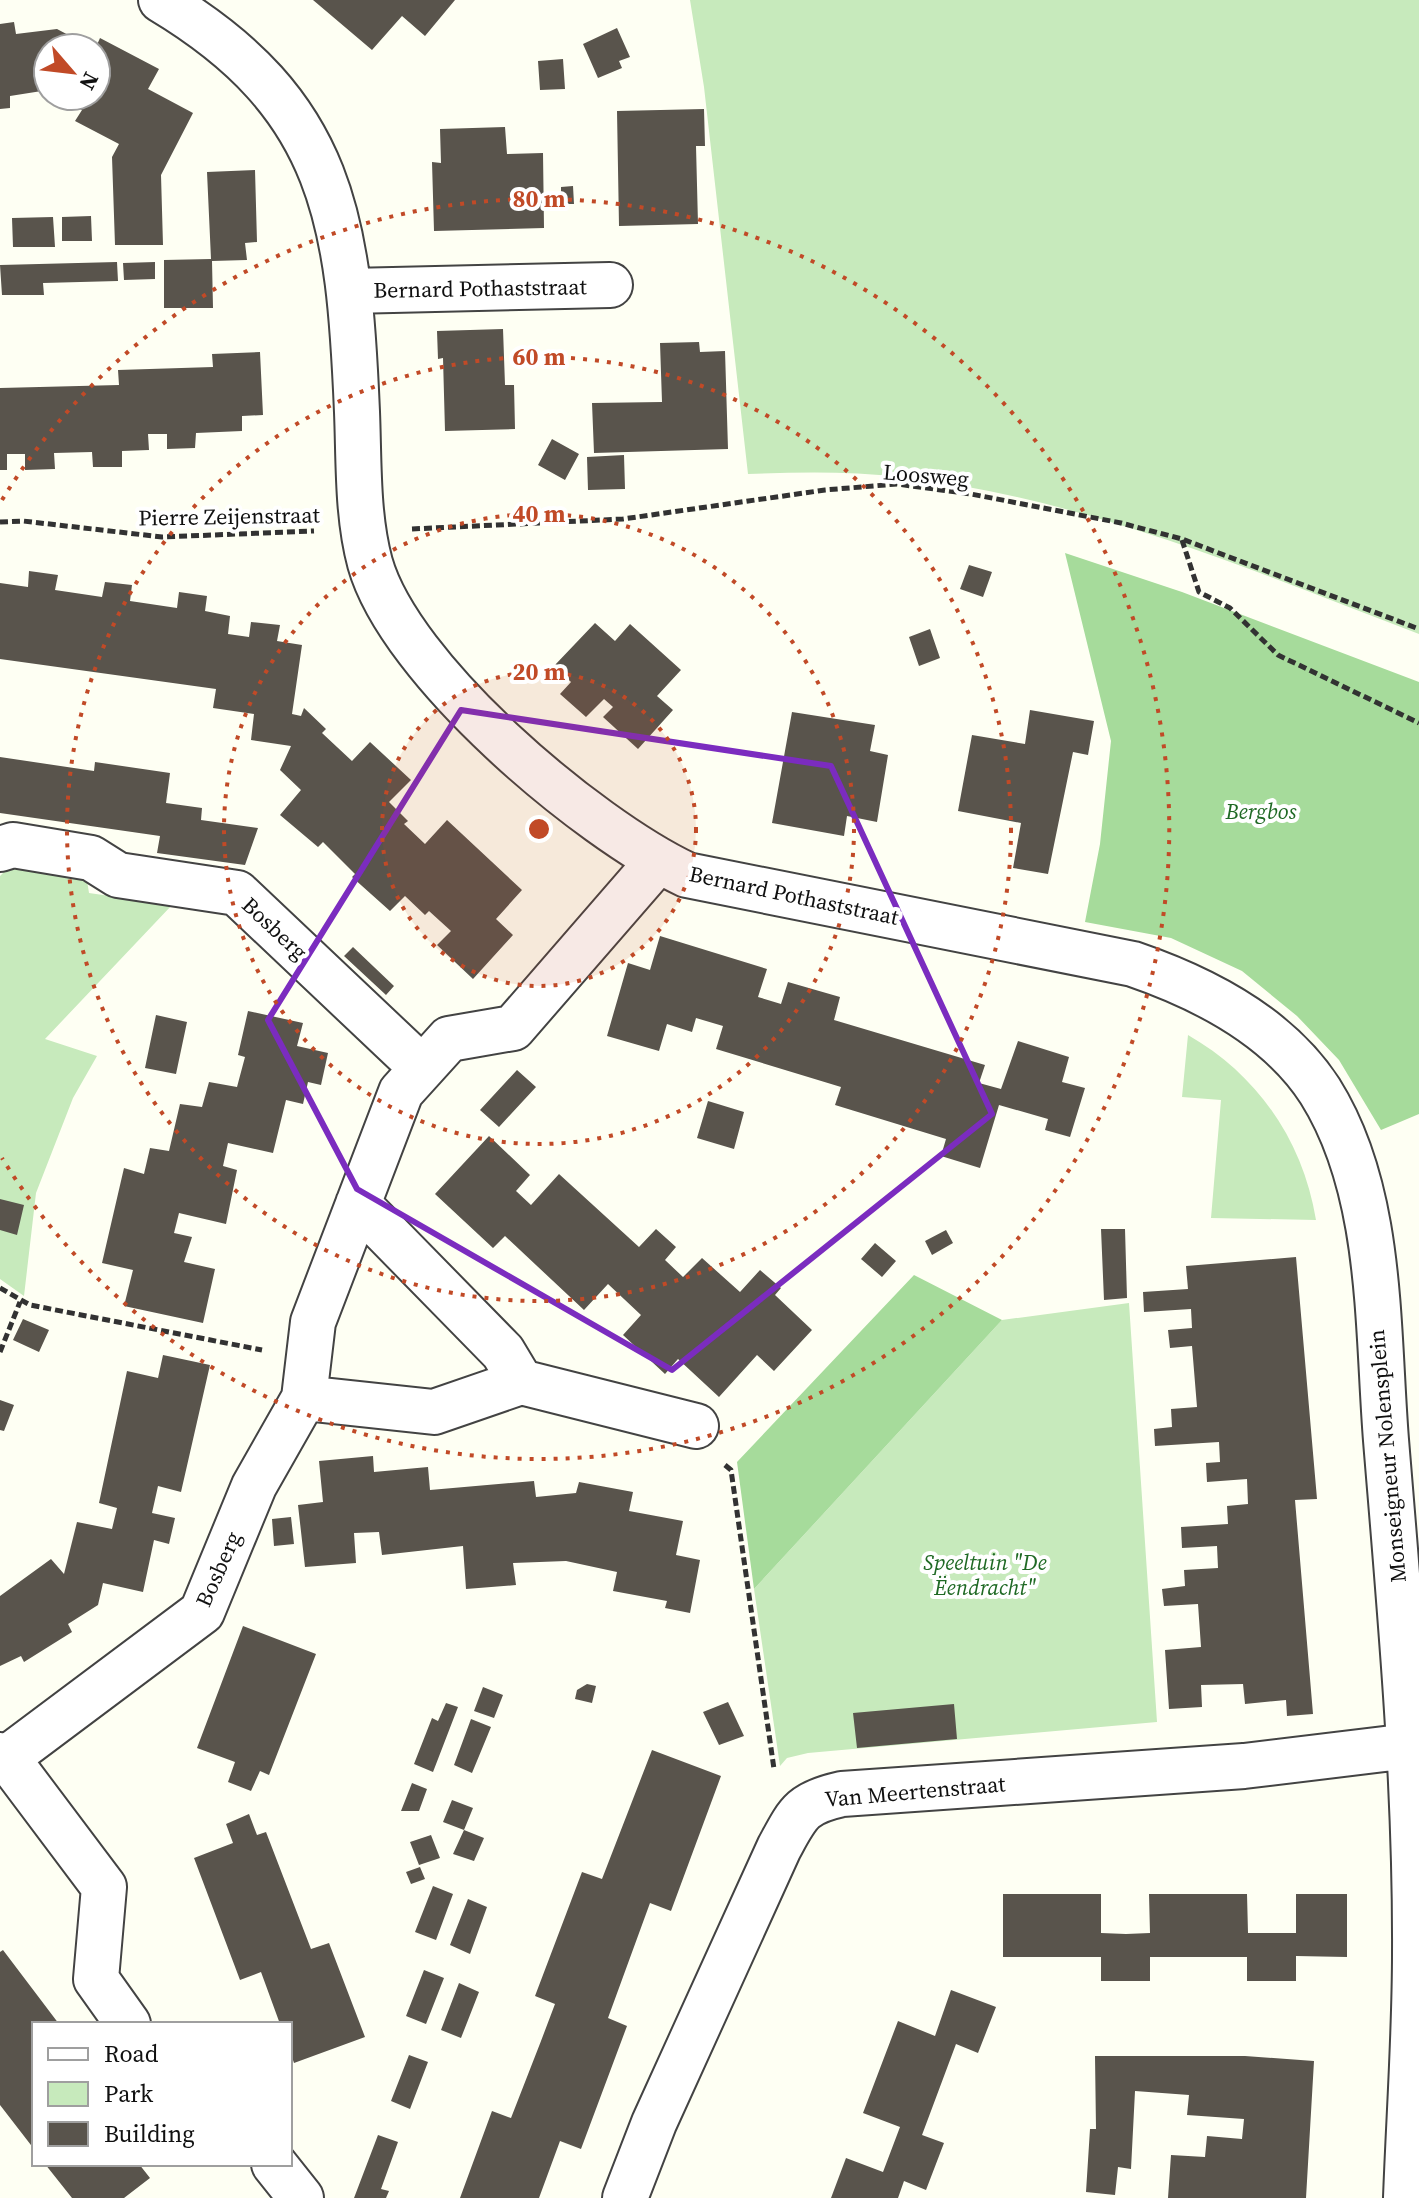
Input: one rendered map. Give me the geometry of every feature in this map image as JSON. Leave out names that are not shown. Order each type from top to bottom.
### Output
[{"type":"street","name":"Bernard Pothaststraat","points":[[161,0],[210,13],[243,60],[302,129],[319,164],[338,225],[350,291],[364,530],[379,590],[393,618],[443,682],[563,792],[658,861],[710,881],[1133,964],[1186,983],[1217,999],[1277,1042],[1319,1090],[1354,1165],[1370,1245]]},
{"type":"street","name":"Bernard Pothaststraat","points":[[350,291],[610,285]]},
{"type":"street","name":"Bosberg","points":[[0,849],[13,845],[91,858],[118,875],[237,893],[421,1067]]},
{"type":"street","name":"Bosberg","points":[[127,2022],[96,1979],[104,1887],[4,1756],[202,1612],[254,1486],[307,1380],[313,1322],[401,1092],[449,1039],[513,1028],[658,861]]},
{"type":"street","points":[[358,1204],[503,1352],[521,1382]]},
{"type":"street","name":"Monseigneur Nolensplein","points":[[1370,1245],[1408,1573],[1409,1746],[1417,1955],[1406,2198]]},
{"type":"street","points":[[307,1380],[434,1412],[521,1382],[696,1426]]},
{"type":"street","name":"Van Meertenstraat","points":[[625,2198],[654,2123],[779,1848],[800,1810],[816,1800],[842,1794],[1244,1766],[1409,1746]]},
{"type":"street","points":[[276,2166],[301,2198]]},
{"type":"path","name":"Loosweg","points":[[364,530],[472,528],[623,519],[825,490],[897,484],[971,494],[1121,523],[1182,539],[1419,629]]},
{"type":"path","name":"Pierre Zeijenstraat","points":[[0,522],[23,521],[162,537],[364,530]]},
{"type":"path","points":[[1182,539],[1199,592],[1230,608],[1278,655],[1419,723]]},
{"type":"path","points":[[0,1288],[20,1302],[307,1380]]},
{"type":"path","points":[[0,1352],[20,1302]]},
{"type":"path","points":[[696,1426],[731,1470],[774,1774],[800,1810]]},
{"type":"highlighted area","points":[[461,710],[831,766],[992,1114],[672,1370],[357,1189],[268,1020]]},
{"type":"green space","points":[[690,0],[1419,0],[1419,634],[1229,561],[1034,501],[968,487],[882,475],[824,472],[748,474],[704,87]]},
{"type":"green space","name":"Bergbos","points":[[1065,553],[1182,592],[1419,682],[1419,1114],[1381,1130],[1339,1060],[1297,1016],[1242,971],[1171,938],[1085,922],[1100,844],[1111,741]]},
{"type":"green space","points":[[13,863],[86,874],[89,893],[172,905],[45,1039],[97,1056],[73,1098],[36,1193],[24,1296],[0,1279],[0,876]]},
{"type":"green space","points":[[1188,1035],[1236,1070],[1273,1113],[1300,1163],[1316,1220],[1211,1218],[1221,1100],[1182,1097]]},
{"type":"green space","points":[[914,1275],[1002,1320],[754,1589],[737,1462]]},
{"type":"green space","name":"Speeltuin \"De Ëendracht\"","points":[[1129,1303],[1157,1722],[808,1753],[787,1758],[780,1766],[754,1589],[1002,1320]]},
{"type":"building","points":[[313,0],[455,0],[425,36],[402,16],[372,50]]},
{"type":"building","points":[[14,22],[16,34],[32,32],[32,93],[10,96],[10,108],[0,109],[0,24]]},
{"type":"building","points":[[617,28],[630,57],[619,61],[622,68],[598,78],[583,44]]},
{"type":"building","points":[[57,29],[63,32],[32,32]]},
{"type":"building","points":[[112,44],[159,69],[148,89],[193,113],[161,175],[163,245],[115,245],[112,157],[119,144],[75,121],[81,112],[112,112]]},
{"type":"building","points":[[563,59],[565,89],[540,90],[538,61]]},
{"type":"building","points":[[704,109],[705,146],[696,146],[698,224],[619,226],[617,111]]},
{"type":"building","points":[[505,127],[507,154],[543,153],[544,228],[434,231],[432,162],[441,163],[440,129]]},
{"type":"building","points":[[255,170],[257,242],[245,243],[247,260],[212,261],[213,308],[164,308],[164,260],[211,259],[207,172]]},
{"type":"building","points":[[573,186],[574,204],[561,204],[561,187]]},
{"type":"building","points":[[91,216],[92,241],[62,241],[62,217]]},
{"type":"building","points":[[53,217],[55,247],[13,247],[12,218]]},
{"type":"building","points":[[117,262],[118,281],[43,283],[44,295],[2,295],[0,265]]},
{"type":"building","points":[[155,262],[155,279],[124,280],[123,263]]},
{"type":"building","points":[[503,329],[505,385],[514,385],[515,429],[445,431],[443,358],[438,359],[437,331]]},
{"type":"building","points":[[699,342],[700,352],[725,351],[728,449],[594,453],[592,403],[662,402],[660,343]]},
{"type":"building","points":[[260,352],[263,415],[242,416],[242,431],[196,433],[195,448],[167,449],[167,434],[148,434],[149,450],[122,451],[122,467],[93,467],[92,452],[54,453],[55,469],[25,470],[25,454],[7,454],[7,470],[0,470],[0,388],[119,385],[118,370],[213,367],[212,354]]},
{"type":"building","points":[[552,439],[579,454],[565,480],[538,465]]},
{"type":"building","points":[[624,455],[625,489],[588,490],[587,457]]},
{"type":"building","points":[[969,565],[992,572],[983,597],[960,589]]},
{"type":"building","points":[[29,571],[58,575],[55,590],[102,597],[105,582],[132,585],[130,601],[177,608],[179,592],[207,596],[205,611],[230,616],[228,634],[249,637],[251,622],[280,625],[277,641],[302,645],[292,714],[301,716],[304,708],[326,729],[322,733],[352,761],[370,742],[411,780],[389,802],[408,821],[404,824],[425,844],[447,820],[522,890],[496,919],[513,935],[473,979],[437,945],[451,931],[429,911],[425,915],[405,896],[390,911],[352,877],[355,874],[323,842],[318,847],[280,815],[301,790],[280,770],[291,746],[251,740],[254,714],[213,708],[216,689],[0,659],[0,583],[28,587]]},
{"type":"building","points":[[595,623],[615,641],[630,624],[681,670],[657,696],[673,710],[638,749],[603,717],[613,707],[604,699],[586,717],[560,694],[571,682],[554,666]]},
{"type":"building","points":[[930,629],[940,658],[919,666],[909,637]]},
{"type":"building","points":[[1030,710],[1094,721],[1088,755],[1073,752],[1048,874],[1013,868],[1021,823],[958,811],[972,735],[1025,744]]},
{"type":"building","points":[[792,712],[875,725],[870,751],[888,755],[877,822],[847,816],[844,836],[772,823]]},
{"type":"building","points":[[0,757],[94,771],[95,762],[170,773],[166,803],[202,808],[201,820],[258,828],[245,865],[157,853],[160,836],[0,813]]},
{"type":"building","points":[[660,936],[767,969],[758,997],[781,1004],[788,982],[840,997],[834,1020],[985,1065],[979,1083],[1001,1089],[1018,1041],[1069,1057],[1062,1082],[1085,1088],[1070,1137],[1045,1130],[1048,1119],[999,1105],[980,1168],[941,1156],[946,1139],[835,1105],[841,1087],[716,1049],[723,1026],[696,1018],[692,1032],[667,1024],[659,1051],[607,1036],[628,963],[650,970]]},
{"type":"building","points":[[353,947],[394,986],[386,995],[344,956]]},
{"type":"building","points":[[248,1011],[303,1023],[297,1046],[328,1053],[321,1085],[308,1082],[303,1104],[286,1100],[273,1153],[228,1143],[223,1166],[237,1170],[226,1224],[179,1213],[174,1233],[192,1237],[184,1262],[215,1269],[203,1323],[124,1306],[133,1270],[102,1263],[124,1168],[144,1174],[150,1148],[169,1151],[180,1104],[202,1107],[209,1082],[237,1087],[245,1057],[238,1055]]},
{"type":"building","points":[[156,1015],[187,1022],[176,1074],[145,1068]]},
{"type":"building","points":[[517,1070],[536,1087],[499,1127],[480,1110]]},
{"type":"building","points":[[708,1101],[744,1112],[734,1149],[697,1138]]},
{"type":"building","points":[[489,1136],[530,1175],[516,1191],[531,1205],[559,1174],[639,1247],[656,1229],[676,1247],[665,1260],[683,1277],[702,1258],[740,1292],[760,1270],[781,1288],[775,1295],[812,1330],[774,1371],[757,1355],[719,1397],[678,1359],[665,1374],[623,1335],[641,1315],[608,1284],[584,1310],[505,1236],[493,1248],[435,1194]]},
{"type":"building","points":[[0,1199],[24,1205],[17,1235],[0,1230]]},
{"type":"building","points":[[1101,1229],[1125,1229],[1127,1298],[1104,1300]]},
{"type":"building","points":[[946,1230],[953,1243],[932,1255],[925,1241]]},
{"type":"building","points":[[875,1243],[896,1261],[882,1277],[861,1259]]},
{"type":"building","points":[[1296,1257],[1317,1499],[1295,1500],[1313,1714],[1287,1716],[1286,1700],[1245,1704],[1243,1684],[1201,1685],[1202,1707],[1169,1709],[1165,1650],[1201,1647],[1198,1604],[1164,1606],[1162,1589],[1185,1586],[1184,1570],[1218,1568],[1217,1546],[1182,1548],[1181,1527],[1228,1524],[1227,1506],[1248,1504],[1247,1479],[1207,1482],[1206,1463],[1220,1462],[1219,1442],[1155,1446],[1154,1429],[1172,1427],[1171,1409],[1197,1407],[1192,1346],[1170,1348],[1168,1330],[1192,1328],[1191,1309],[1144,1312],[1143,1292],[1188,1289],[1186,1266]]},
{"type":"building","points":[[23,1319],[49,1330],[39,1352],[13,1340]]},
{"type":"building","points":[[163,1355],[210,1365],[181,1492],[158,1486],[152,1513],[175,1518],[169,1544],[154,1540],[143,1592],[103,1583],[98,1605],[68,1624],[72,1632],[24,1662],[21,1656],[0,1666],[0,1596],[51,1559],[64,1574],[77,1522],[112,1529],[117,1508],[99,1503],[127,1371],[158,1378]]},
{"type":"building","points":[[0,1400],[14,1405],[4,1431],[0,1430]]},
{"type":"building","points":[[373,1456],[374,1472],[428,1467],[430,1490],[534,1481],[536,1497],[576,1493],[579,1482],[633,1492],[629,1511],[683,1521],[676,1555],[700,1560],[690,1613],[665,1608],[667,1601],[613,1591],[617,1572],[566,1561],[513,1563],[516,1585],[466,1589],[463,1546],[382,1555],[379,1532],[354,1533],[356,1563],[305,1567],[298,1505],[323,1502],[319,1461]]},
{"type":"building","points":[[291,1517],[294,1544],[274,1546],[272,1519]]},
{"type":"building","points":[[243,1626],[316,1654],[269,1775],[260,1771],[251,1791],[228,1782],[235,1762],[197,1748]]},
{"type":"building","points":[[587,1684],[596,1686],[592,1703],[575,1699],[577,1690]]},
{"type":"building","points":[[483,1687],[503,1695],[494,1718],[474,1711]]},
{"type":"building","points":[[728,1702],[744,1736],[719,1745],[703,1712]]},
{"type":"building","points":[[446,1703],[458,1707],[433,1772],[414,1764],[432,1718],[438,1721]]},
{"type":"building","points":[[954,1704],[957,1739],[857,1748],[853,1713]]},
{"type":"building","points":[[471,1719],[491,1727],[472,1773],[454,1765]]},
{"type":"building","points":[[652,1750],[721,1776],[671,1911],[650,1903],[608,2018],[627,2026],[581,2149],[560,2141],[539,2198],[460,2198],[492,2111],[511,2118],[555,2004],[535,1996],[582,1872],[602,1879]]},
{"type":"building","points":[[412,1783],[427,1789],[419,1811],[401,1811]]},
{"type":"building","points":[[452,1800],[473,1808],[464,1830],[443,1822]]},
{"type":"building","points":[[249,1814],[257,1835],[266,1832],[311,1949],[329,1943],[365,2037],[294,2063],[292,2022],[279,2022],[261,1972],[240,1980],[194,1858],[233,1843],[226,1824]]},
{"type":"building","points":[[464,1830],[484,1838],[474,1861],[453,1854]]},
{"type":"building","points":[[431,1835],[440,1858],[419,1865],[410,1842]]},
{"type":"building","points":[[420,1867],[425,1879],[411,1884],[406,1872]]},
{"type":"building","points":[[433,1886],[453,1894],[436,1940],[415,1932]]},
{"type":"building","points":[[1003,1894],[1101,1894],[1101,1933],[1126,1934],[1150,1933],[1149,1894],[1247,1894],[1248,1933],[1296,1933],[1296,1894],[1347,1894],[1347,1957],[1296,1956],[1296,1981],[1247,1981],[1247,1957],[1150,1957],[1150,1981],[1101,1981],[1101,1957],[1003,1957]]},
{"type":"building","points":[[468,1899],[487,1907],[470,1954],[450,1945]]},
{"type":"building","points":[[3,1950],[57,2022],[32,2022],[32,2146],[0,2105],[0,1952]]},
{"type":"building","points":[[424,1970],[444,1978],[426,2024],[406,2016]]},
{"type":"building","points":[[459,1983],[479,1992],[461,2038],[441,2030]]},
{"type":"building","points":[[951,1990],[996,2007],[978,2053],[956,2044],[922,2135],[944,2143],[926,2190],[904,2181],[898,2198],[831,2198],[846,2158],[883,2172],[900,2127],[863,2113],[898,2021],[935,2036]]},
{"type":"building","points":[[409,2055],[428,2062],[410,2109],[391,2101]]},
{"type":"building","points":[[1095,2056],[1245,2056],[1314,2061],[1306,2198],[1168,2198],[1171,2155],[1205,2157],[1207,2136],[1242,2139],[1244,2119],[1187,2115],[1189,2095],[1135,2091],[1131,2169],[1118,2167],[1115,2195],[1086,2192],[1090,2129],[1096,2129]]},
{"type":"building","points":[[378,2135],[398,2142],[381,2189],[389,2191],[386,2198],[354,2198]]},
{"type":"building","points":[[47,2166],[141,2166],[150,2178],[124,2198],[72,2198]]}]
